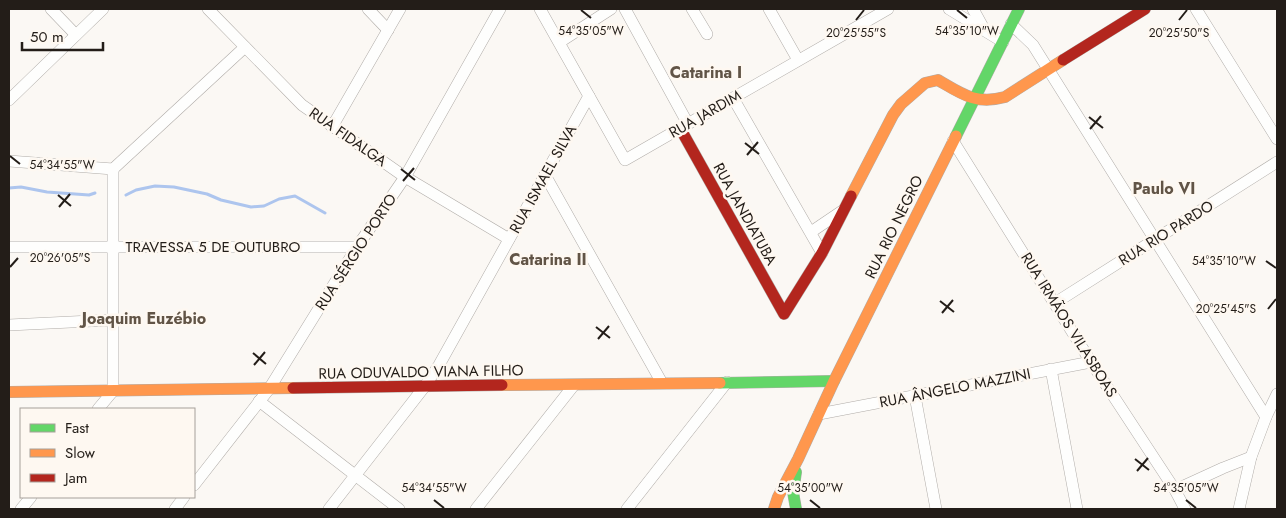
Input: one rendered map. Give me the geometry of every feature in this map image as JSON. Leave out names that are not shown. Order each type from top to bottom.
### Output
[{"type":"street","points":[[51,9],[76,35]]},
{"type":"street","points":[[9,100],[103,9]]},
{"type":"street","name":"RUA FIDALGA","points":[[208,9],[302,105],[405,177],[509,239]]},
{"type":"street","points":[[368,9],[388,30]]},
{"type":"street","points":[[332,127],[400,9]]},
{"type":"street","name":"RUA SÉRGIO PORTO","points":[[195,484],[269,389],[357,247],[405,177],[500,9]]},
{"type":"street","points":[[540,9],[589,96]]},
{"type":"street","points":[[560,42],[611,9]]},
{"type":"street","points":[[692,9],[707,34]]},
{"type":"street","points":[[769,9],[798,60]]},
{"type":"street","name":"RUA JARDIM","points":[[589,96],[626,160],[888,9]]},
{"type":"street","points":[[949,9],[1003,42]]},
{"type":"street","points":[[973,9],[985,31]]},
{"type":"street","name":"RUA RIO NEGRO","points":[[774,509],[834,381],[1019,9]]},
{"type":"street","points":[[822,253],[892,115],[924,83],[938,80],[974,100],[994,102],[1145,9]]},
{"type":"street","points":[[1196,9],[1277,139]]},
{"type":"street","name":"RUA JANDIATUBA","points":[[630,10],[684,126],[784,314],[822,253]]},
{"type":"street","points":[[1011,24],[1033,45],[1266,417]]},
{"type":"street","points":[[99,408],[112,391],[113,169],[245,47]]},
{"type":"street","name":"RUA ISMAEL SILVA","points":[[328,509],[425,386],[439,365],[589,96]]},
{"type":"street","points":[[732,98],[822,253]]},
{"type":"street","name":"RUA IRMÃOS VILASBOAS","points":[[953,141],[1091,362],[1175,490],[1185,509]]},
{"type":"street","points":[[9,161],[113,169]]},
{"type":"street","name":"RUA RIO PARDO","points":[[1055,303],[1277,162]]},
{"type":"street","points":[[545,174],[662,383]]},
{"type":"street","points":[[811,232],[845,209]]},
{"type":"street","name":"TRAVESSA 5 DE OUTUBRO","points":[[9,247],[357,247]]},
{"type":"street","points":[[9,325],[112,320]]},
{"type":"street","name":"RUA ÂNGELO MAZZINI","points":[[819,414],[1091,362]]},
{"type":"street","points":[[1051,370],[1077,509]]},
{"type":"street","name":"RUA ODUVALDO VIANA FILHO","points":[[9,392],[834,381]]},
{"type":"street","points":[[627,509],[726,382]]},
{"type":"street","points":[[476,509],[574,385]]},
{"type":"street","points":[[1239,509],[1250,457],[1277,394]]},
{"type":"street","points":[[915,396],[936,509]]},
{"type":"street","points":[[259,401],[399,509]]},
{"type":"street","points":[[1175,490],[1250,457]]},
{"type":"street","name":"RUA RIO NEGRO","points":[[796,509],[793,492],[798,459]]},
{"type":"street","points":[[22,509],[30,498]]},
{"type":"street","points":[[175,509],[183,498]]},
{"type":"waterway","points":[[126,195],[136,190],[155,186],[174,187],[207,194],[221,200],[251,207],[264,206],[279,199],[295,196],[325,213]]},
{"type":"waterway","points":[[9,188],[21,187],[47,192],[89,195],[95,193]]},
{"type":"traffic: fast","points":[[956,136],[1019,9]]},
{"type":"traffic: fast","points":[[720,383],[834,381]]},
{"type":"traffic: fast","points":[[796,472],[793,492],[796,509]]},
{"type":"traffic: slow","points":[[851,196],[893,115],[901,104],[925,83],[938,80],[970,97],[986,100],[995,99],[1005,97],[1063,60]]},
{"type":"traffic: slow","points":[[774,509],[834,381],[956,136]]},
{"type":"traffic: slow","points":[[502,385],[720,383]]},
{"type":"traffic: slow","points":[[9,392],[293,388]]},
{"type":"traffic: jam","points":[[1063,60],[1145,9]]},
{"type":"traffic: jam","points":[[680,128],[784,314],[822,253],[851,196]]},
{"type":"traffic: jam","points":[[293,388],[502,385]]},
{"type":"district","name":"Catarina I","points":[[706,72]]},
{"type":"district","name":"Paulo VI","points":[[1164,188]]},
{"type":"district","name":"Catarina II","points":[[548,259]]},
{"type":"district","name":"Joaquim Euzébio","points":[[144,318]]}]
